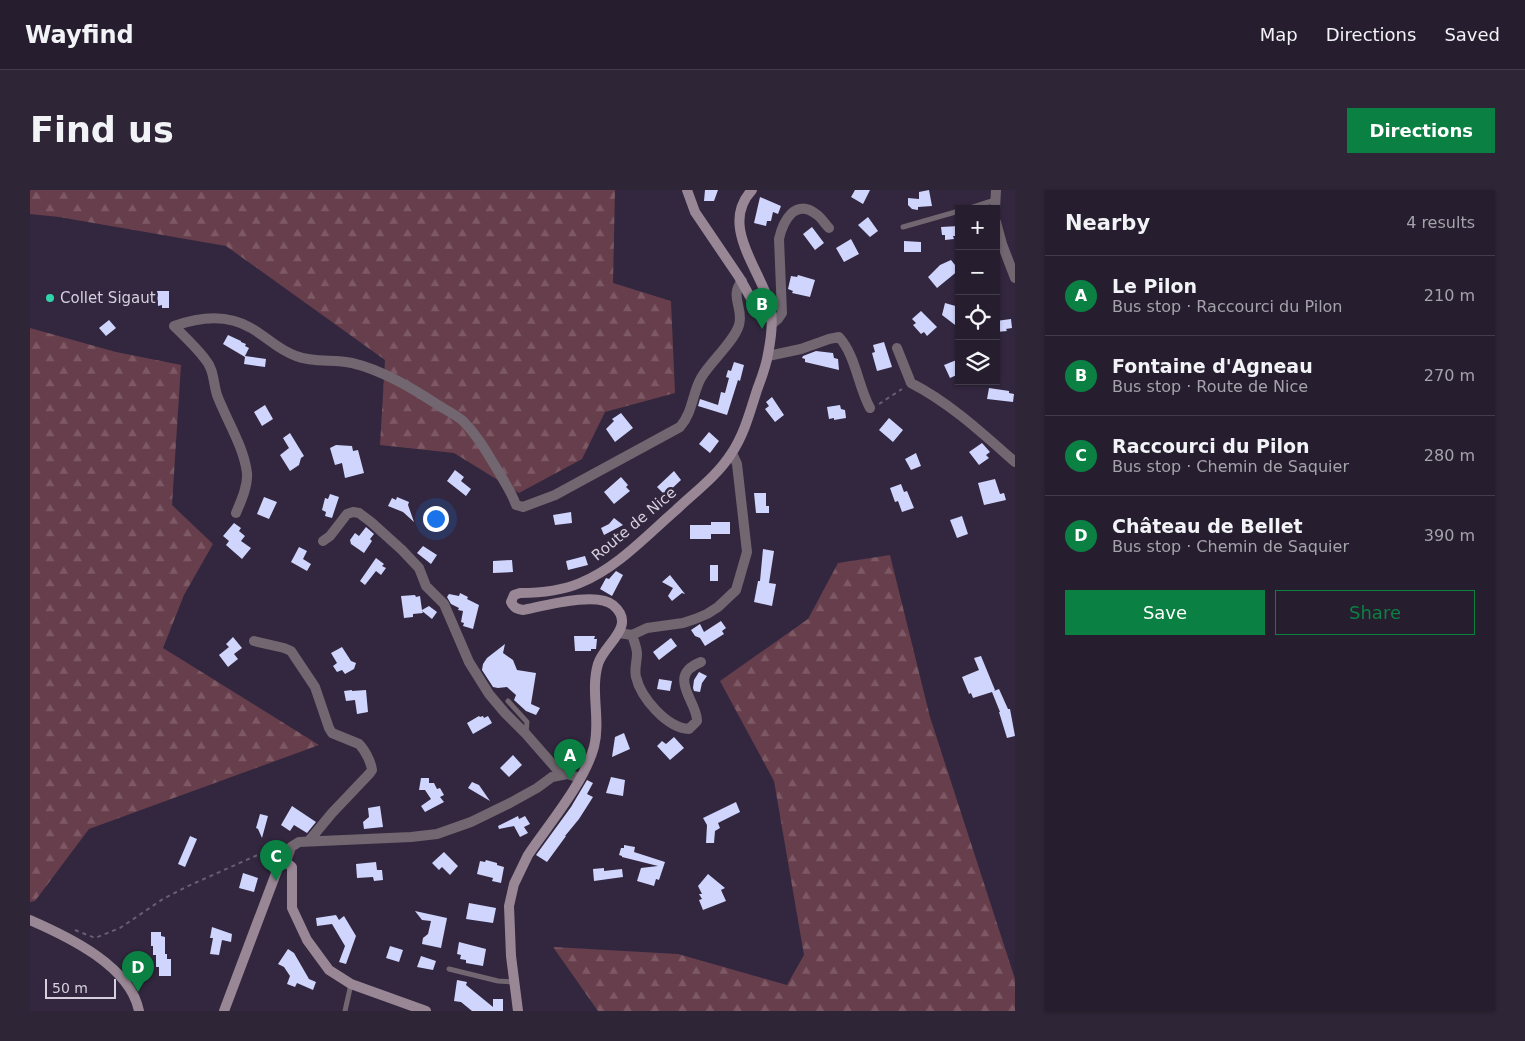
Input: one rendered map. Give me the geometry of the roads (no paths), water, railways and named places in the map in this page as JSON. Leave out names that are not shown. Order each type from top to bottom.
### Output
[{"type":"main road","points":[[686,190],[695,212],[742,281],[758,310],[771,320]]},
{"type":"main road","name":"Route de Nice","points":[[619,633],[622,618],[617,609],[608,601],[588,599],[523,610],[516,609],[513,606],[512,598],[520,593],[564,589],[596,576],[626,554],[712,478],[732,453],[744,428],[768,356],[771,320],[767,297],[743,242],[739,226],[741,207],[752,190]]},
{"type":"main road","points":[[518,1011],[511,956],[510,906],[514,884],[528,855],[580,778],[588,762],[594,747],[596,733],[596,671],[599,660],[619,633]]},
{"type":"main road","points":[[224,1011],[278,868],[286,862],[292,867],[292,908],[315,951],[329,970],[351,984],[426,1011]]},
{"type":"main road","points":[[30,920],[102,958],[133,992],[139,1011]]},
{"type":"street","points":[[771,320],[778,319],[782,313],[779,239],[790,214],[798,209],[815,212],[829,228]]},
{"type":"street","points":[[1000,237],[1015,278]]},
{"type":"street","points":[[236,513],[243,495],[247,474],[242,453],[230,421],[216,392],[213,374],[206,360],[174,326],[194,319],[210,317],[230,320],[251,328],[280,349],[296,357],[353,363],[391,378],[462,420],[478,437],[489,454],[512,493],[516,504],[523,507],[555,495],[680,427],[687,418],[700,380],[740,324],[736,293],[737,287],[742,281]]},
{"type":"street","points":[[768,356],[801,349],[839,337],[844,343],[856,372],[863,396],[870,408]]},
{"type":"street","points":[[897,348],[912,383],[939,399],[1015,462]]},
{"type":"street","points":[[619,633],[632,635],[646,628],[683,623],[707,614],[728,599],[736,590],[745,563],[747,546],[737,464],[732,453]]},
{"type":"street","points":[[323,541],[330,536],[347,514],[353,512],[359,513],[371,522],[402,550],[419,568],[426,586],[444,604],[474,672],[505,713],[561,774]]},
{"type":"street","points":[[632,635],[637,654],[636,676],[640,688],[658,712],[680,729],[689,729],[697,721],[697,716],[686,691],[685,677],[691,668],[701,662]]},
{"type":"street","points":[[254,641],[291,651],[316,687],[329,728],[332,732],[359,744],[372,766],[370,773],[304,842]]},
{"type":"street","points":[[286,862],[291,846],[304,842],[437,834],[471,822],[510,803],[552,777],[570,774],[580,778]]},
{"type":"lane","points":[[979,205],[995,200]]},
{"type":"lane","points":[[903,227],[955,212]]},
{"type":"lane","points":[[508,701],[527,722],[526,734]]},
{"type":"lane","points":[[449,969],[498,981],[513,982]]},
{"type":"lane","points":[[345,1011],[351,984]]},
{"type":"place","name":"Collet Sigaut","points":[[50,298]]},
{"type":"place","name":"Fontaine d'Agneau","points":[[762,329]]},
{"type":"place","name":"Le Pilon","points":[[570,780]]},
{"type":"place","name":"Raccourci du Pilon","points":[[276,881]]},
{"type":"place","name":"Château de Bellet","points":[[138,992]]}]
